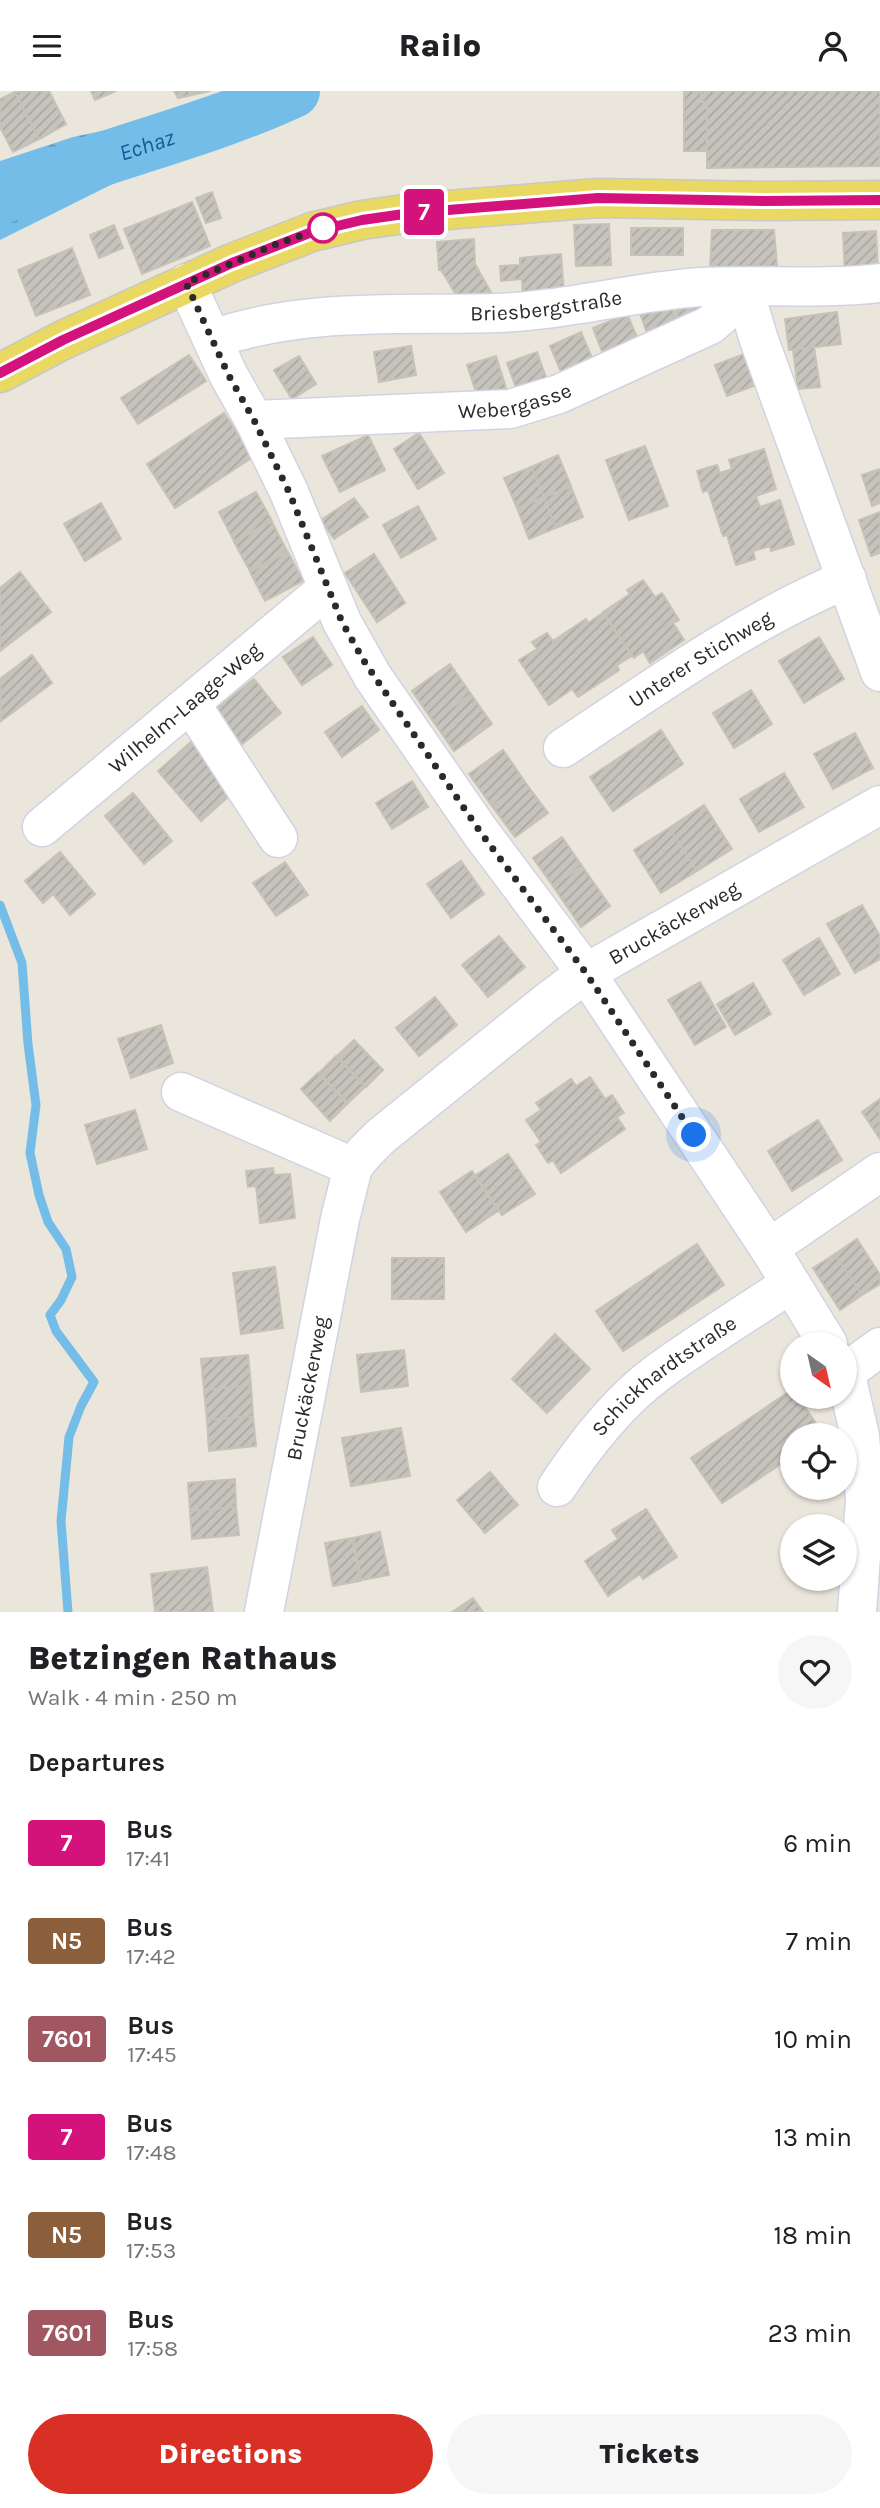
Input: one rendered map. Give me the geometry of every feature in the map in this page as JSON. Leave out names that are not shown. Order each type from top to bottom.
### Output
[{"type":"main road","points":[[0,373],[63,340],[186,283],[312,232],[362,220],[598,198],[754,201],[880,199]]},
{"type":"street","points":[[186,283],[229,376],[289,492],[342,622],[373,677],[481,833],[586,973],[769,1248],[820,1332]]},
{"type":"street","name":"Briesbergstraße","points":[[213,339],[262,324],[343,315],[543,310],[677,289],[880,283]]},
{"type":"street","points":[[743,287],[759,340],[880,672]]},
{"type":"street","name":"Webergasse","points":[[254,420],[510,409],[528,405],[559,394],[710,325],[731,307],[743,287]]},
{"type":"street","name":"Unterer Stichweg","points":[[563,748],[747,628],[801,599],[847,579]]},
{"type":"street","name":"Wilhelm-Laage-Weg","points":[[42,827],[328,588]]},
{"type":"street","points":[[191,704],[278,838]]},
{"type":"street","name":"Bruckäckerweg","points":[[264,1612],[340,1219],[353,1167],[380,1137],[506,1034],[586,973],[880,805]]},
{"type":"street","points":[[181,1091],[353,1167]]},
{"type":"street","points":[[769,1248],[880,1172]]},
{"type":"street","name":"Schickhardtstraße","points":[[557,1487],[586,1445],[655,1374],[790,1284]]},
{"type":"street","points":[[858,1363],[880,1347]]},
{"type":"street","points":[[854,1409],[873,1498],[857,1612]]},
{"type":"water","points":[[164,118],[188,121],[192,130],[180,147],[161,160],[0,240],[0,161],[73,137]]},
{"type":"building","points":[[49,91],[66,124],[39,139],[15,92]]},
{"type":"building","points":[[91,91],[116,91],[95,100]]},
{"type":"building","points":[[174,91],[210,91],[178,98]]},
{"type":"building","points":[[684,91],[701,91],[701,102],[707,102],[707,151],[684,151]]},
{"type":"building","points":[[701,91],[880,91],[880,166],[707,168],[707,102],[701,102]]},
{"type":"building","points":[[15,92],[39,139],[13,152],[0,127],[0,99]]},
{"type":"building","points":[[212,192],[221,218],[206,223],[196,198]]},
{"type":"building","points":[[192,202],[210,246],[142,274],[124,229]]},
{"type":"building","points":[[609,224],[611,265],[576,266],[574,225]]},
{"type":"building","points":[[114,225],[123,248],[99,258],[90,235]]},
{"type":"building","points":[[631,228],[683,228],[683,255],[631,255]]},
{"type":"building","points":[[712,230],[774,230],[777,266],[710,267]]},
{"type":"building","points":[[876,231],[878,274],[845,275],[843,233]]},
{"type":"building","points":[[474,239],[475,264],[494,298],[460,301],[439,270],[437,242]]},
{"type":"building","points":[[72,248],[90,295],[36,316],[18,270]]},
{"type":"building","points":[[561,254],[564,294],[523,298],[522,279],[501,281],[500,266],[520,265],[520,258]]},
{"type":"building","points":[[693,295],[703,321],[682,329],[673,302]]},
{"type":"building","points":[[670,302],[681,331],[650,342],[640,313]]},
{"type":"building","points":[[837,312],[841,344],[789,350],[785,319]]},
{"type":"building","points":[[627,314],[640,344],[605,359],[593,328]]},
{"type":"building","points":[[581,332],[595,365],[564,379],[550,346]]},
{"type":"building","points":[[411,346],[416,375],[379,382],[374,352]]},
{"type":"building","points":[[814,347],[820,387],[798,389],[793,350]]},
{"type":"building","points":[[537,352],[548,383],[518,393],[507,363]]},
{"type":"building","points":[[747,353],[759,384],[727,396],[715,365]]},
{"type":"building","points":[[189,355],[206,381],[138,424],[121,398]]},
{"type":"building","points":[[299,356],[316,384],[292,399],[274,370]]},
{"type":"building","points":[[496,356],[506,388],[478,398],[467,365]]},
{"type":"building","points":[[224,413],[253,457],[175,508],[147,464]]},
{"type":"building","points":[[419,433],[444,473],[418,489],[394,449]]},
{"type":"building","points":[[368,435],[385,470],[340,492],[322,456]]},
{"type":"building","points":[[645,446],[668,506],[629,520],[606,460]]},
{"type":"building","points":[[764,449],[776,489],[756,496],[760,507],[780,500],[794,544],[771,551],[770,546],[753,551],[755,559],[736,565],[727,535],[723,536],[708,490],[703,492],[697,471],[717,465],[720,473],[732,469],[729,460]]},
{"type":"building","points":[[558,455],[571,486],[544,497],[531,467]]},
{"type":"building","points":[[531,467],[544,497],[517,508],[504,478]]},
{"type":"building","points":[[880,469],[880,503],[872,506],[862,475]]},
{"type":"building","points":[[571,487],[583,517],[556,528],[544,497]]},
{"type":"building","points":[[256,492],[272,521],[234,541],[219,512]]},
{"type":"building","points":[[544,497],[556,528],[529,539],[517,508]]},
{"type":"building","points":[[354,498],[368,517],[334,539],[321,520]]},
{"type":"building","points":[[101,503],[121,539],[85,561],[64,524]]},
{"type":"building","points":[[418,506],[436,539],[401,558],[383,525]]},
{"type":"building","points":[[880,512],[880,553],[871,556],[859,520]]},
{"type":"building","points":[[272,522],[287,551],[250,571],[234,542]]},
{"type":"building","points":[[288,552],[303,581],[265,601],[250,572]]},
{"type":"building","points":[[374,554],[405,603],[377,622],[345,573]]},
{"type":"building","points":[[20,572],[51,612],[0,651],[0,588]]},
{"type":"building","points":[[643,580],[655,597],[662,593],[679,620],[673,623],[684,640],[650,663],[643,651],[634,658],[603,612],[630,594],[627,590]]},
{"type":"building","points":[[603,613],[632,656],[617,665],[619,670],[578,697],[572,689],[549,705],[519,660],[537,649],[532,642],[547,633],[553,641],[586,619],[588,623]]},
{"type":"building","points":[[313,637],[332,665],[302,685],[283,657]]},
{"type":"building","points":[[819,637],[844,679],[804,703],[779,661]]},
{"type":"building","points":[[32,655],[52,683],[1,721],[0,679]]},
{"type":"building","points":[[450,664],[471,694],[433,721],[412,691]]},
{"type":"building","points":[[254,679],[281,713],[242,744],[215,710]]},
{"type":"building","points":[[751,690],[772,724],[734,748],[713,713]]},
{"type":"building","points":[[471,694],[492,724],[454,751],[433,721]]},
{"type":"building","points":[[362,706],[379,730],[342,757],[325,732]]},
{"type":"building","points":[[661,730],[683,764],[613,811],[590,777]]},
{"type":"building","points":[[855,733],[873,768],[833,789],[814,754]]},
{"type":"building","points":[[192,741],[235,791],[201,821],[158,771]]},
{"type":"building","points":[[503,750],[525,782],[492,806],[469,774]]},
{"type":"building","points":[[784,773],[804,807],[759,832],[740,799]]},
{"type":"building","points":[[412,781],[428,807],[392,829],[376,803]]},
{"type":"building","points":[[525,782],[548,813],[515,837],[492,806]]},
{"type":"building","points":[[133,793],[172,841],[144,864],[105,816]]},
{"type":"building","points":[[704,805],[732,849],[697,871],[669,828]]},
{"type":"building","points":[[669,828],[697,871],[661,893],[634,850]]},
{"type":"building","points":[[562,837],[582,866],[553,886],[533,858]]},
{"type":"building","points":[[60,852],[95,894],[70,915],[53,894],[43,903],[25,881]]},
{"type":"building","points":[[461,861],[484,894],[451,918],[427,884]]},
{"type":"building","points":[[285,862],[308,895],[276,916],[253,883]]},
{"type":"building","points":[[582,866],[610,906],[581,927],[553,886]]},
{"type":"building","points":[[862,905],[880,936],[880,959],[855,973],[827,924]]},
{"type":"building","points":[[499,936],[525,967],[488,997],[462,965]]},
{"type":"building","points":[[819,938],[840,974],[804,995],[783,960]]},
{"type":"building","points":[[700,982],[726,1027],[695,1045],[668,1000]]},
{"type":"building","points":[[753,983],[771,1014],[735,1035],[717,1004]]},
{"type":"building","points":[[435,997],[457,1025],[419,1056],[396,1028]]},
{"type":"building","points":[[161,1025],[173,1063],[131,1078],[118,1039]]},
{"type":"building","points":[[354,1040],[383,1070],[366,1087],[337,1056]]},
{"type":"building","points":[[336,1056],[365,1087],[348,1103],[319,1073]]},
{"type":"building","points":[[318,1073],[347,1104],[330,1121],[301,1089]]},
{"type":"building","points":[[590,1077],[605,1099],[612,1095],[624,1113],[617,1117],[625,1129],[561,1173],[553,1160],[548,1163],[536,1145],[541,1142],[526,1120],[541,1110],[536,1103],[571,1079],[576,1086]]},
{"type":"building","points":[[880,1099],[880,1139],[862,1112]]},
{"type":"building","points":[[135,1110],[147,1149],[97,1164],[85,1125]]},
{"type":"building","points":[[818,1120],[842,1160],[792,1191],[768,1151]]},
{"type":"building","points":[[508,1154],[535,1194],[502,1215],[476,1175]]},
{"type":"building","points":[[273,1168],[274,1175],[290,1174],[295,1218],[260,1223],[256,1186],[248,1187],[246,1171]]},
{"type":"building","points":[[472,1171],[498,1211],[466,1232],[440,1192]]},
{"type":"building","points":[[857,1239],[880,1275],[880,1284],[862,1295],[835,1254]]},
{"type":"building","points":[[697,1244],[724,1285],[623,1351],[596,1311]]},
{"type":"building","points":[[835,1254],[862,1295],[840,1310],[813,1268]]},
{"type":"building","points":[[392,1258],[444,1258],[444,1299],[392,1299]]},
{"type":"building","points":[[275,1267],[283,1328],[241,1334],[233,1273]]},
{"type":"building","points":[[555,1334],[590,1369],[547,1413],[512,1379]]},
{"type":"building","points":[[404,1350],[408,1386],[361,1392],[357,1355]]},
{"type":"building","points":[[248,1355],[251,1385],[204,1390],[201,1359]]},
{"type":"building","points":[[251,1385],[253,1416],[207,1420],[204,1390]]},
{"type":"building","points":[[780,1398],[780,1409],[806,1409],[816,1423],[780,1423],[780,1465],[722,1503],[691,1458]]},
{"type":"building","points":[[253,1416],[256,1446],[209,1451],[207,1420]]},
{"type":"building","points":[[401,1428],[410,1476],[351,1486],[342,1438]]},
{"type":"building","points":[[490,1472],[518,1505],[485,1533],[457,1500]]},
{"type":"building","points":[[235,1479],[236,1507],[190,1511],[188,1483]]},
{"type":"building","points":[[236,1507],[239,1535],[192,1539],[190,1511]]},
{"type":"building","points":[[646,1509],[677,1557],[643,1579],[640,1574],[608,1596],[585,1561],[618,1539],[612,1530]]},
{"type":"building","points":[[380,1532],[389,1575],[361,1580],[353,1538]]},
{"type":"building","points":[[352,1538],[360,1581],[333,1586],[325,1543]]},
{"type":"building","points":[[207,1567],[213,1612],[155,1612],[151,1574]]},
{"type":"building","points":[[473,1598],[483,1612],[452,1612]]},
{"type":"waterway","name":"Echaz","points":[[0,198],[72,169],[220,120],[293,91]]},
{"type":"waterway","points":[[0,905],[22,963],[36,1105],[30,1153],[48,1222],[66,1249],[72,1277],[50,1315],[56,1331],[94,1382],[69,1437],[61,1521],[68,1612]]},
{"type":"bus line","name":"7","points":[[0,373],[63,340],[186,283],[288,240],[335,225],[411,213],[598,198],[880,200]]},
{"type":"route","points":[[323,228],[274,245],[186,283],[229,376],[289,492],[342,622],[373,677],[481,833],[586,973],[694,1135]]}]
